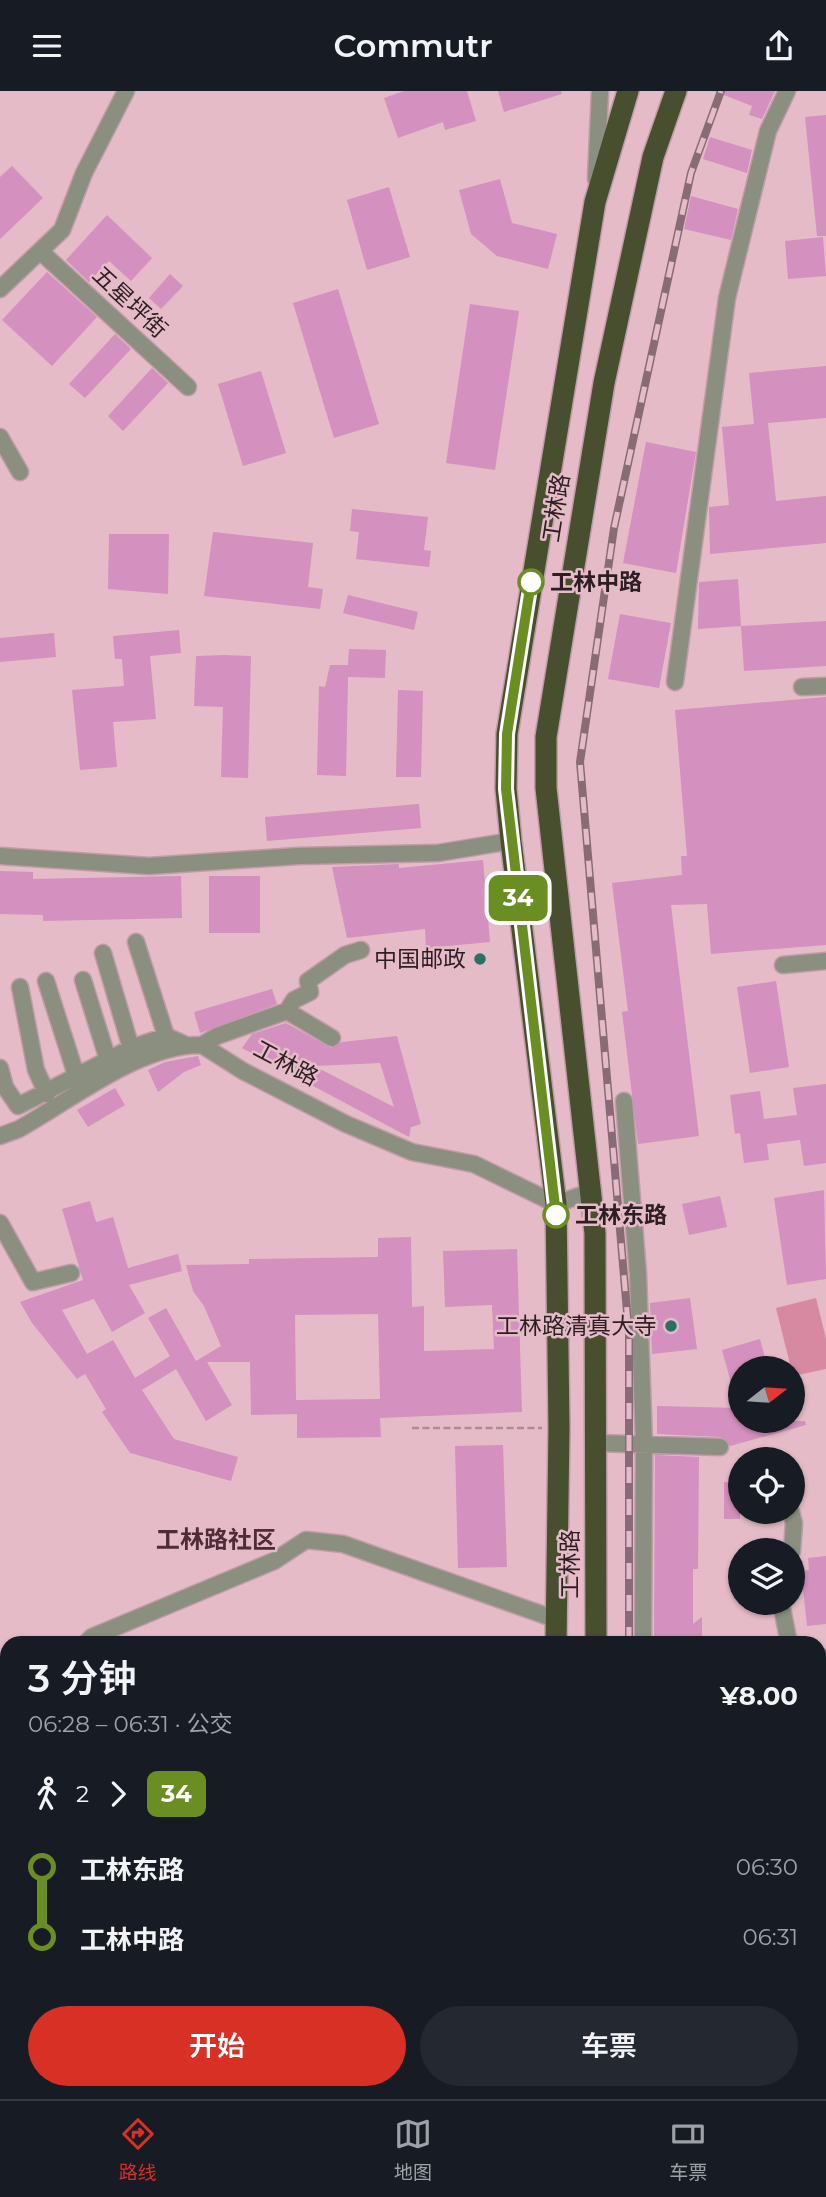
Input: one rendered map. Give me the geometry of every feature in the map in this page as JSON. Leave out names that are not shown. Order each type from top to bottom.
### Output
[{"type":"highway","name":"工林路","points":[[554,1636],[559,1428],[556,1204],[506,789],[507,734],[594,202],[628,91]]},
{"type":"highway","name":"工林路","points":[[596,1636],[597,1306],[593,1191],[548,813],[546,737],[604,383],[653,157],[676,91]]},
{"type":"street","points":[[0,289],[62,230],[84,173],[126,91]]},
{"type":"street","points":[[594,202],[600,91]]},
{"type":"street","points":[[675,682],[727,298],[768,131],[787,91]]},
{"type":"street","name":"五星坪街","points":[[40,251],[188,387]]},
{"type":"street","points":[[0,437],[19,472]]},
{"type":"street","points":[[802,687],[826,686]]},
{"type":"street","points":[[0,856],[149,866],[298,856],[438,853],[512,841]]},
{"type":"street","points":[[0,1068],[5,1087],[18,1106],[47,1094],[131,1048],[166,1035],[136,943]]},
{"type":"street","points":[[0,1136],[19,1129],[157,1052],[194,1045],[287,1011],[294,1000],[310,992],[308,981],[345,955],[361,950]]},
{"type":"street","points":[[103,953],[131,1048]]},
{"type":"street","points":[[783,965],[826,961]]},
{"type":"street","points":[[83,980],[108,1060]]},
{"type":"street","points":[[46,981],[77,1078]]},
{"type":"street","points":[[20,987],[36,1070],[47,1094]]},
{"type":"street","points":[[287,1011],[332,1038]]},
{"type":"street","name":"工林路","points":[[166,1035],[194,1045],[346,1124],[412,1152],[474,1164],[556,1204]]},
{"type":"street","points":[[624,1101],[638,1273],[644,1444],[643,1636]]},
{"type":"street","points":[[556,1204],[593,1191]]},
{"type":"street","points":[[0,1223],[33,1282],[71,1273]]},
{"type":"street","points":[[597,1443],[720,1447]]},
{"type":"street","points":[[94,1636],[274,1561],[306,1540],[344,1544],[555,1619]]},
{"type":"street","points":[[783,1615],[788,1636]]},
{"type":"path","points":[[412,1428],[559,1428]]},
{"type":"shaded area","points":[[816,1298],[826,1339],[826,1369],[805,1373],[805,1356],[788,1356],[776,1308]]},
{"type":"building","points":[[404,91],[467,91],[476,121],[445,130],[443,122],[398,138],[384,98]]},
{"type":"building","points":[[498,91],[561,91],[562,94],[504,112]]},
{"type":"building","points":[[714,91],[775,91],[762,119],[749,115],[752,106]]},
{"type":"building","points":[[826,115],[826,236],[817,236],[805,117]]},
{"type":"building","points":[[710,137],[752,150],[747,173],[703,159]]},
{"type":"building","points":[[12,166],[43,198],[0,239],[0,177]]},
{"type":"building","points":[[500,179],[512,223],[557,234],[548,269],[497,256],[471,234],[459,190]]},
{"type":"building","points":[[389,187],[410,257],[367,270],[347,200]]},
{"type":"building","points":[[691,196],[738,209],[731,240],[684,229]]},
{"type":"building","points":[[107,215],[152,258],[131,281],[109,261],[89,282],[66,260]]},
{"type":"building","points":[[823,237],[826,276],[788,279],[785,241]]},
{"type":"building","points":[[47,272],[97,317],[52,366],[2,320]]},
{"type":"building","points":[[170,274],[183,286],[161,309],[149,298]]},
{"type":"building","points":[[338,289],[379,424],[334,438],[293,303]]},
{"type":"building","points":[[470,304],[519,311],[495,470],[446,463]]},
{"type":"building","points":[[115,334],[131,349],[85,398],[69,384]]},
{"type":"building","points":[[826,366],[826,418],[768,423],[776,501],[826,496],[826,543],[710,554],[709,507],[729,505],[722,427],[754,424],[749,373]]},
{"type":"building","points":[[152,368],[168,383],[123,431],[108,416]]},
{"type":"building","points":[[261,371],[286,453],[243,466],[218,384]]},
{"type":"building","points":[[646,442],[696,452],[676,573],[623,563]]},
{"type":"building","points":[[352,509],[428,517],[424,550],[431,551],[429,567],[356,559],[359,532],[350,531]]},
{"type":"building","points":[[213,532],[313,543],[308,587],[323,589],[320,609],[204,596]]},
{"type":"building","points":[[109,534],[169,534],[168,594],[108,589]]},
{"type":"building","points":[[738,579],[741,626],[698,629],[699,582]]},
{"type":"building","points":[[348,595],[418,612],[414,630],[343,613]]},
{"type":"building","points":[[620,614],[671,623],[659,688],[608,679]]},
{"type":"building","points":[[826,621],[826,666],[744,671],[741,626]]},
{"type":"building","points":[[179,630],[181,653],[150,656],[156,719],[113,722],[117,767],[80,770],[72,690],[124,686],[122,659],[115,659],[113,636]]},
{"type":"building","points":[[54,633],[56,657],[0,662],[0,638]]},
{"type":"building","points":[[349,649],[386,650],[385,678],[348,677],[346,776],[317,775],[319,686],[325,687],[330,665],[348,665]]},
{"type":"building","points":[[196,656],[251,656],[248,778],[221,777],[223,707],[194,706]]},
{"type":"building","points":[[398,690],[423,691],[421,777],[396,777]]},
{"type":"building","points":[[826,697],[826,945],[711,954],[707,904],[671,905],[699,1136],[638,1144],[622,1012],[628,1011],[612,883],[682,875],[681,856],[687,856],[675,710]]},
{"type":"building","points":[[419,804],[421,828],[267,841],[265,817]]},
{"type":"building","points":[[483,860],[490,942],[426,948],[425,929],[347,938],[332,867],[399,864],[399,868]]},
{"type":"building","points":[[0,871],[33,872],[33,879],[181,876],[182,918],[43,921],[43,915],[0,914]]},
{"type":"building","points":[[209,876],[260,876],[260,933],[209,933]]},
{"type":"building","points":[[776,981],[789,1067],[750,1073],[737,987]]},
{"type":"building","points":[[272,989],[277,1004],[200,1033],[194,1012]]},
{"type":"building","points":[[286,1023],[331,1048],[342,1042],[397,1036],[421,1124],[411,1127],[409,1137],[242,1048],[252,1034]],"holes":[[[380,1063],[394,1107],[314,1066]]]},
{"type":"building","points":[[198,1056],[201,1065],[184,1072],[158,1092],[148,1070],[165,1062]]},
{"type":"building","points":[[826,1084],[826,1163],[804,1166],[800,1140],[767,1144],[769,1160],[744,1163],[740,1133],[735,1134],[730,1095],[760,1091],[764,1119],[797,1115],[793,1088]]},
{"type":"building","points":[[115,1088],[125,1105],[88,1127],[77,1110]]},
{"type":"building","points":[[824,1190],[826,1279],[787,1285],[774,1198]]},
{"type":"building","points":[[720,1196],[727,1227],[689,1235],[682,1204]]},
{"type":"building","points":[[90,1201],[96,1222],[113,1217],[128,1268],[178,1254],[182,1271],[129,1285],[145,1313],[112,1332],[94,1299],[62,1310],[87,1354],[113,1340],[135,1378],[170,1356],[148,1318],[166,1308],[196,1361],[221,1346],[204,1306],[193,1291],[186,1265],[249,1264],[249,1259],[378,1257],[378,1238],[411,1237],[412,1307],[424,1306],[424,1351],[494,1349],[492,1305],[445,1307],[443,1251],[517,1249],[522,1412],[380,1418],[381,1437],[297,1438],[297,1414],[251,1415],[250,1362],[207,1362],[232,1405],[206,1421],[176,1369],[142,1390],[174,1439],[238,1457],[231,1481],[130,1453],[102,1412],[106,1409],[85,1374],[77,1379],[32,1323],[20,1302],[83,1280],[62,1209]],"holes":[[[378,1314],[380,1399],[296,1400],[295,1315]]]},
{"type":"building","name":"工林路清真大寺","points":[[690,1298],[697,1349],[652,1354],[650,1303]]},
{"type":"building","points":[[760,1339],[765,1356],[728,1356],[728,1372],[722,1350]]},
{"type":"building","points":[[657,1406],[728,1408],[728,1433],[777,1433],[730,1446],[720,1437],[657,1434]]},
{"type":"building","points":[[503,1445],[507,1567],[458,1568],[455,1446]]},
{"type":"building","points":[[655,1455],[699,1457],[698,1569],[693,1569],[693,1624],[702,1617],[702,1636],[654,1636]]},
{"type":"building","points":[[724,1482],[728,1482],[728,1519],[724,1519]]},
{"type":"building","points":[[826,1556],[826,1624],[807,1626],[805,1570],[809,1570],[808,1558]]},
{"type":"railway","points":[[629,1636],[629,1335],[580,762],[614,528],[691,173],[721,91]]},
{"type":"bus line","name":"34","points":[[531,582],[507,734],[506,789],[556,1215]]},
{"type":"place","name":"工林中路","points":[[531,582]]},
{"type":"place","name":"中国邮政","points":[[480,959]]},
{"type":"place","name":"工林东路","points":[[556,1215]]},
{"type":"place","name":"工林路清真大寺","points":[[671,1326]]},
{"type":"district","name":"工林路社区","points":[[216,1539]]}]
